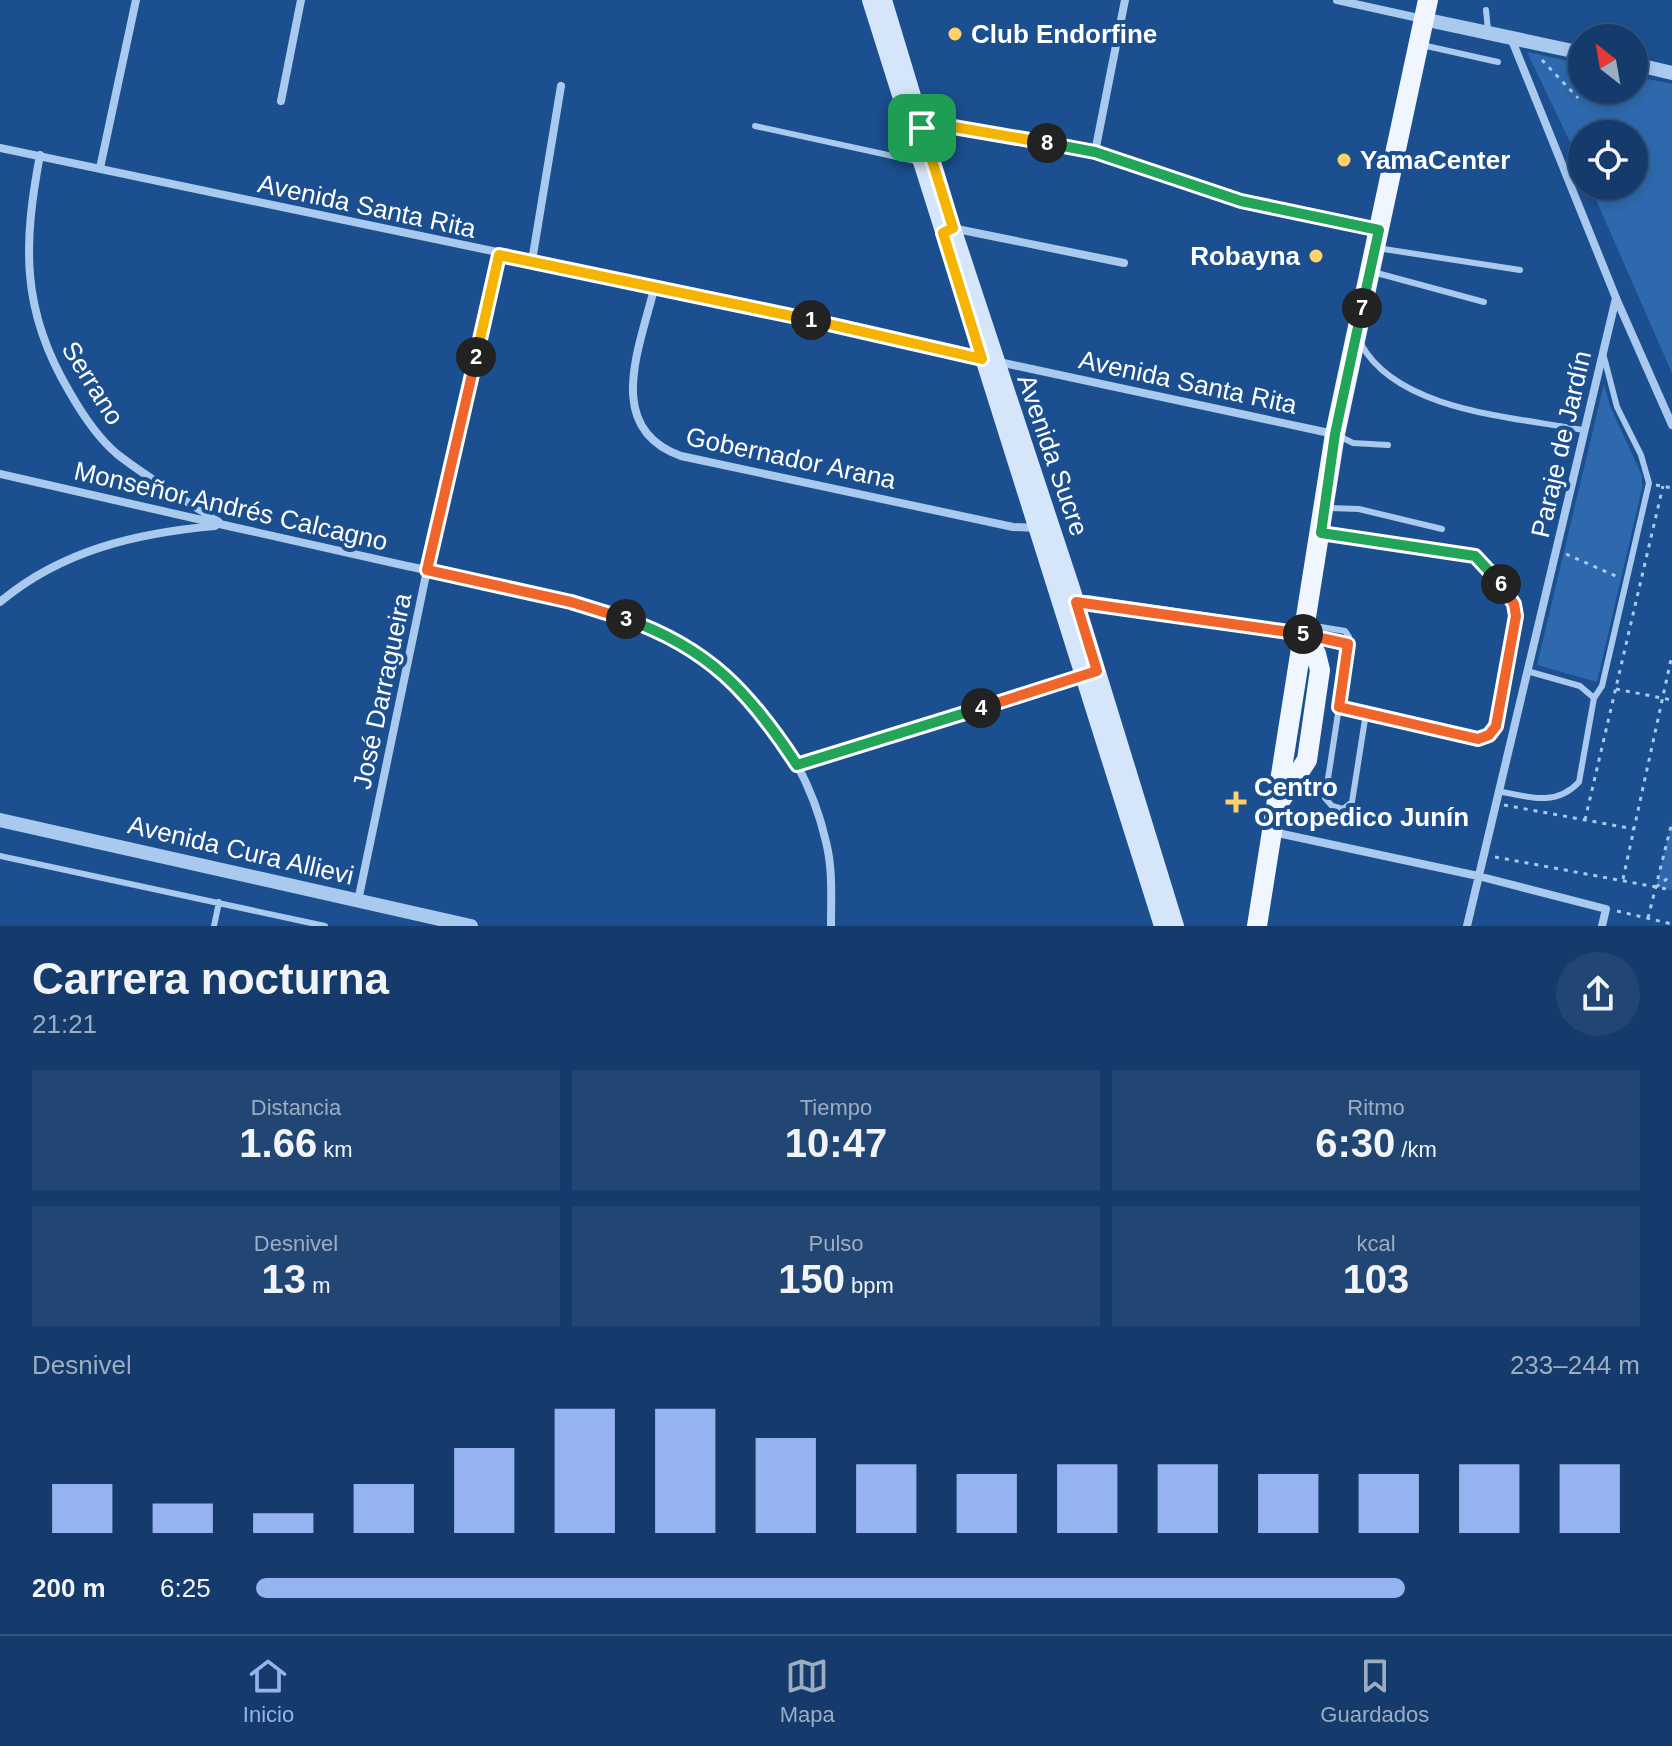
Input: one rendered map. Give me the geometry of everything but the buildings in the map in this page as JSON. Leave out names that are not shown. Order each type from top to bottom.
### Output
[{"type":"main road","name":"Avenida Sucre","points":[[870,0],[916,130],[1070,604],[1162,926]]},
{"type":"main road","name":"Avenida Sucre","points":[[884,0],[916,130],[920,162],[948,231]]},
{"type":"main road","points":[[1257,926],[1335,434],[1426,10]]},
{"type":"main road","name":"Avenida Sucre","points":[[989,360],[1038,528],[1070,604]]},
{"type":"main road","name":"Avenida Sucre","points":[[1090,673],[1176,926]]},
{"type":"street","points":[[100,168],[136,0]]},
{"type":"street","points":[[281,101],[301,0]]},
{"type":"street","points":[[1095,152],[1125,0]]},
{"type":"street","points":[[1337,0],[1426,10],[1488,33],[1568,50]]},
{"type":"street","points":[[1510,38],[1616,298],[1672,425]]},
{"type":"street","points":[[1648,67],[1672,73]]},
{"type":"street","points":[[532,261],[561,86]]},
{"type":"street","points":[[916,130],[942,125],[1095,152],[1241,201],[1377,239]]},
{"type":"street","name":"Avenida Santa Rita","points":[[0,148],[499,255],[655,285],[1335,434]]},
{"type":"street","name":"Serrano","points":[[40,155],[29,211],[30,299],[63,382],[91,425],[116,453],[224,526]]},
{"type":"street","points":[[948,231],[1124,263]]},
{"type":"street","name":"José Darragueira","points":[[358,901],[427,570],[499,255]]},
{"type":"street","name":"Gobernador Arana","points":[[655,285],[632,394],[638,425],[655,445],[681,456],[1013,527],[1038,528]]},
{"type":"street","name":"Paraje de Jardín","points":[[1467,926],[1616,298]]},
{"type":"street","name":"Monseñor Andrés Calcagno","points":[[0,474],[571,602],[671,637],[724,672],[764,716],[797,765],[814,802],[827,845],[831,926]]},
{"type":"street","points":[[0,602],[42,573],[94,548],[138,535],[224,526]]},
{"type":"street","points":[[1070,604],[1304,629]]},
{"type":"street","points":[[797,765],[1090,673]]},
{"type":"street","name":"Avenida Cura Allievi","points":[[0,820],[471,926]]},
{"type":"street","points":[[1272,832],[1478,876],[1606,909],[1602,926]]},
{"type":"lane","points":[[1486,10],[1488,33]]},
{"type":"lane","points":[[1418,44],[1498,62]]},
{"type":"lane","points":[[755,126],[920,162]]},
{"type":"lane","points":[[1377,239],[1520,270]]},
{"type":"lane","points":[[1370,271],[1484,302]]},
{"type":"lane","points":[[1356,334],[1380,369],[1419,392],[1457,407],[1583,430]]},
{"type":"lane","points":[[1498,791],[1542,799],[1569,793],[1579,782],[1594,698],[1602,686],[1649,483],[1641,455],[1617,407],[1603,353]]},
{"type":"lane","points":[[1335,434],[1353,443],[1388,445]]},
{"type":"lane","points":[[1325,508],[1359,509],[1442,529]]},
{"type":"lane","points":[[1321,533],[1475,556],[1508,592],[1516,616],[1496,726],[1489,735],[1478,739],[1339,707]]},
{"type":"lane","points":[[1304,629],[1345,631],[1349,637],[1325,798],[1332,806],[1343,809],[1352,802],[1366,713]]},
{"type":"lane","points":[[1304,629],[1348,644]]},
{"type":"lane","points":[[1527,671],[1580,686],[1594,698]]},
{"type":"lane","points":[[0,856],[325,926]]},
{"type":"lane","points":[[214,926],[219,902]]},
{"type":"path","points":[[1540,44],[1542,61],[1568,88]]},
{"type":"path","points":[[1649,483],[1672,488]]},
{"type":"path","points":[[1585,820],[1663,486]]},
{"type":"path","points":[[1557,549],[1583,565],[1641,582]]},
{"type":"path","points":[[1623,879],[1672,655]]},
{"type":"path","points":[[1616,689],[1672,700]]},
{"type":"path","points":[[1495,804],[1634,829]]},
{"type":"path","points":[[1648,918],[1672,822]]},
{"type":"path","points":[[1483,855],[1672,890]]},
{"type":"path","points":[[1656,887],[1672,875]]},
{"type":"path","points":[[1606,909],[1672,924]]},
{"type":"shaded area","points":[[1527,52],[1568,61],[1568,104],[1648,104],[1648,79],[1672,84],[1672,373],[1596,200],[1648,200],[1648,120],[1568,120],[1568,138]]},
{"type":"shaded area","points":[[1604,384],[1610,406],[1642,476],[1642,488],[1597,682],[1537,665]]},
{"type":"shaded area","points":[[1672,822],[1672,890],[1656,887]]},
{"type":"place","name":"Club Endorfine","points":[[955,34]]},
{"type":"place","name":"YamaCenter","points":[[1344,160]]},
{"type":"place","name":"Robayna","points":[[1316,256]]},
{"type":"place","name":"Centro Ortopedico Junín","points":[[1236,802]]},
{"type":"route","points":[[942,125],[1079,148],[1241,201],[1379,230],[1335,434],[1321,533],[1475,556],[1489,568],[1508,592],[1516,616],[1496,726],[1489,735],[1478,739],[1339,707],[1348,644],[1304,634],[1076,602],[1097,671],[797,765],[764,716],[724,672],[671,637],[571,602],[427,570],[499,255],[655,285],[982,359],[943,233],[953,228],[922,128],[942,125]]}]
